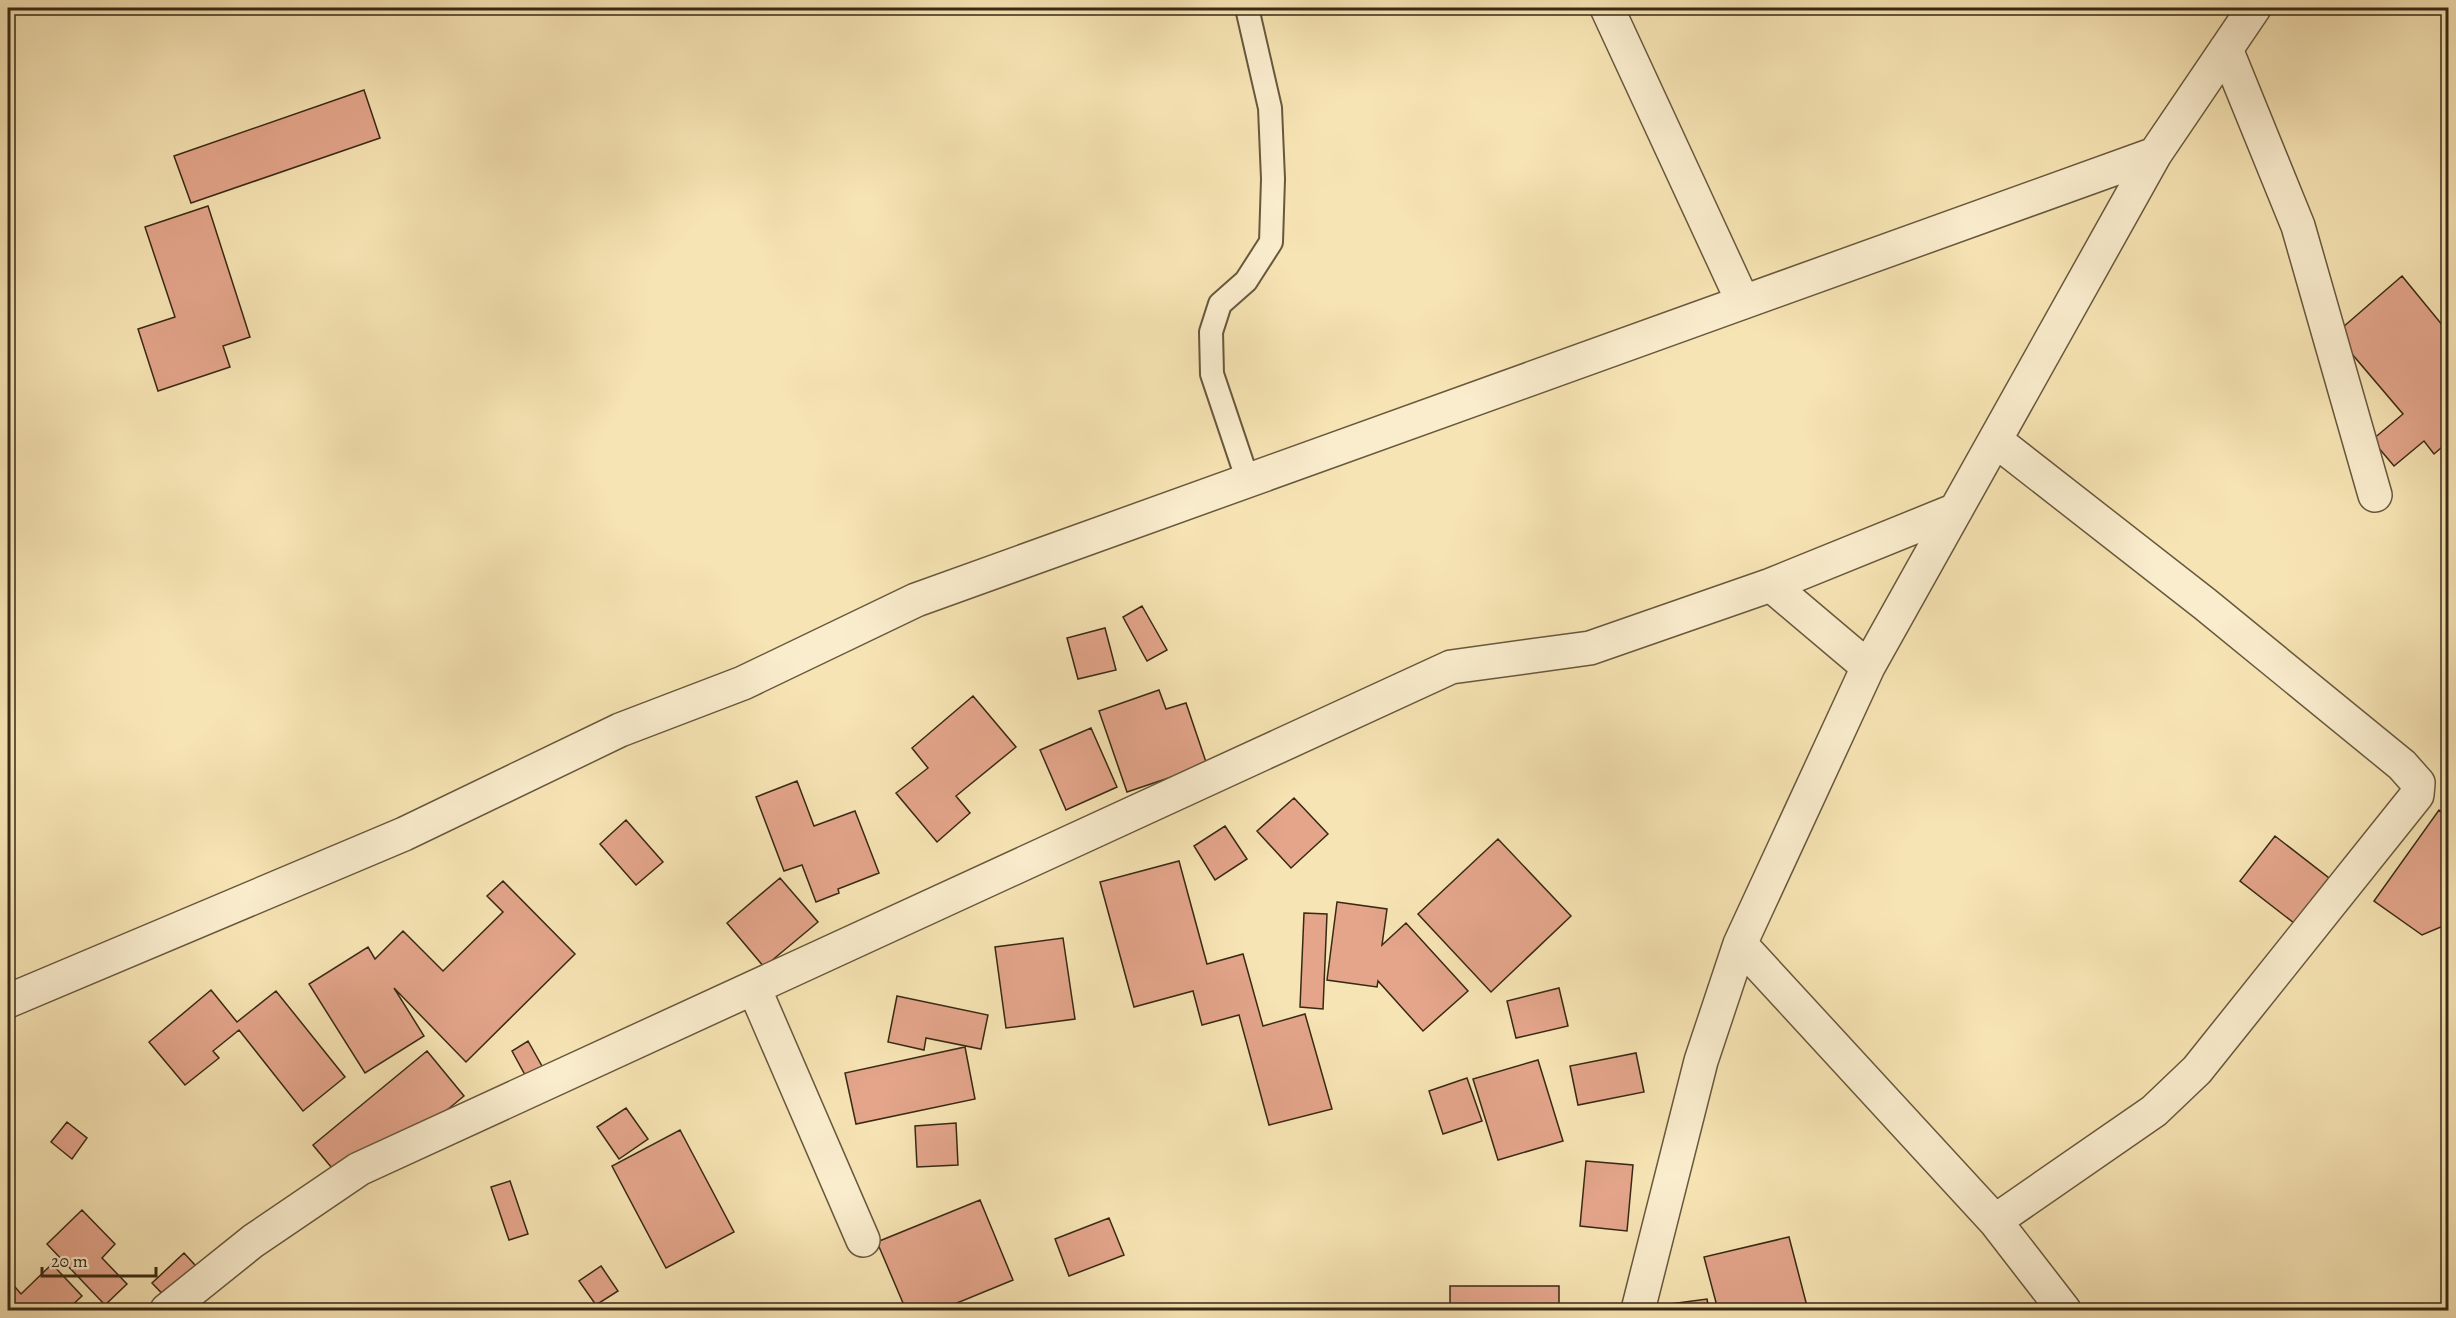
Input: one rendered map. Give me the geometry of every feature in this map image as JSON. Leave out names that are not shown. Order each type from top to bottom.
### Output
[{"type":"street","points":[[1607,8],[1743,302]]},
{"type":"street","points":[[1638,1311],[1701,1061],[1740,945],[1868,667],[2155,154],[2254,8]]},
{"type":"street","points":[[2226,49],[2298,226],[2375,495]]},
{"type":"street","points":[[8,1001],[404,834],[620,730],[743,683],[916,600],[2155,154]]},
{"type":"street","points":[[1995,440],[2205,604],[2402,765],[2418,783],[2417,795],[2197,1070],[2154,1111],[1995,1221]]},
{"type":"street","points":[[167,1311],[253,1241],[359,1169],[1451,667],[1590,648],[1772,585],[1956,510]]},
{"type":"street","points":[[1772,585],[1868,667]]},
{"type":"street","points":[[1740,945],[1995,1221],[2064,1311]]},
{"type":"street","points":[[754,988],[863,1240]]},
{"type":"lane","points":[[1247,8],[1270,108],[1273,179],[1271,242],[1246,280],[1220,304],[1211,333],[1212,374],[1248,481]]},
{"type":"building","points":[[364,90],[380,138],[191,203],[174,156]]},
{"type":"building","points":[[208,206],[250,337],[223,346],[230,367],[158,391],[138,329],[175,317],[145,227]]},
{"type":"building","points":[[2402,276],[2448,332],[2448,442],[2434,454],[2424,441],[2394,466],[2372,440],[2403,414],[2335,334]]},
{"type":"building","points":[[1142,606],[1167,650],[1147,661],[1123,617]]},
{"type":"building","points":[[1105,628],[1116,670],[1078,679],[1067,638]]},
{"type":"building","points":[[1159,690],[1166,709],[1186,703],[1207,765],[1127,792],[1099,711]]},
{"type":"building","points":[[973,696],[1016,747],[956,796],[970,813],[937,842],[896,793],[928,768],[912,748]]},
{"type":"building","points":[[1091,728],[1117,787],[1066,810],[1040,750]]},
{"type":"building","points":[[797,781],[814,826],[855,811],[879,873],[838,889],[839,893],[816,902],[802,865],[784,871],[756,797]]},
{"type":"building","points":[[1294,798],[1328,834],[1291,868],[1257,831]]},
{"type":"building","points":[[2439,810],[2448,817],[2448,924],[2422,935],[2374,901]]},
{"type":"building","points":[[626,820],[663,862],[636,885],[600,844]]},
{"type":"building","points":[[1225,826],[1247,859],[1215,880],[1194,846]]},
{"type":"building","points":[[2275,836],[2329,878],[2294,923],[2240,881]]},
{"type":"building","points":[[1498,839],[1571,916],[1491,992],[1418,914]]},
{"type":"building","points":[[1179,861],[1207,964],[1243,954],[1263,1026],[1305,1014],[1332,1109],[1269,1125],[1239,1015],[1202,1025],[1193,991],[1134,1007],[1100,882]]},
{"type":"building","points":[[780,878],[818,922],[764,967],[727,923]]},
{"type":"building","points":[[503,881],[575,954],[466,1062],[394,988],[424,1036],[365,1073],[309,984],[368,947],[375,959],[403,931],[443,971],[503,912],[487,896]]},
{"type":"building","points":[[1337,902],[1387,909],[1382,945],[1406,923],[1468,991],[1423,1031],[1378,981],[1377,987],[1327,980]]},
{"type":"building","points":[[1304,913],[1327,914],[1323,1009],[1300,1007]]},
{"type":"building","points":[[1063,938],[1075,1019],[1006,1028],[995,947]]},
{"type":"building","points":[[1559,988],[1568,1026],[1516,1038],[1507,1001]]},
{"type":"building","points":[[211,990],[237,1022],[276,991],[345,1077],[303,1111],[239,1030],[213,1051],[219,1058],[185,1085],[149,1042]]},
{"type":"building","points":[[897,996],[988,1015],[981,1049],[926,1038],[924,1050],[888,1042]]},
{"type":"building","points":[[528,1041],[547,1075],[530,1084],[512,1051]]},
{"type":"building","points":[[965,1047],[975,1099],[856,1124],[845,1073]]},
{"type":"building","points":[[427,1051],[464,1096],[350,1190],[313,1145]]},
{"type":"building","points":[[1636,1053],[1644,1092],[1578,1105],[1570,1066]]},
{"type":"building","points":[[1538,1060],[1563,1141],[1498,1160],[1473,1079]]},
{"type":"building","points":[[1467,1078],[1482,1121],[1443,1134],[1429,1091]]},
{"type":"building","points":[[626,1108],[648,1139],[619,1159],[597,1127]]},
{"type":"building","points":[[67,1122],[87,1138],[72,1159],[51,1142]]},
{"type":"building","points":[[956,1123],[958,1165],[917,1167],[915,1126]]},
{"type":"building","points":[[680,1130],[734,1232],[666,1268],[612,1166]]},
{"type":"building","points":[[1586,1161],[1633,1165],[1627,1231],[1580,1226]]},
{"type":"building","points":[[510,1181],[528,1234],[509,1240],[491,1187]]},
{"type":"building","points":[[980,1200],[1013,1280],[940,1310],[906,1310],[877,1242]]},
{"type":"building","points":[[82,1210],[115,1244],[102,1258],[127,1284],[105,1305],[47,1244]]},
{"type":"building","points":[[1109,1218],[1124,1255],[1069,1276],[1055,1239]]},
{"type":"building","points":[[1789,1237],[1808,1310],[1718,1310],[1704,1257]]},
{"type":"building","points":[[184,1253],[206,1277],[175,1307],[152,1283]]},
{"type":"building","points":[[52,1264],[82,1296],[67,1310],[8,1310],[10,1281],[21,1294]]},
{"type":"building","points":[[601,1266],[618,1291],[596,1305],[579,1281]]},
{"type":"building","points":[[1450,1286],[1559,1286],[1559,1310],[1450,1310]]},
{"type":"building","points":[[1707,1299],[1709,1310],[1655,1310],[1655,1306]]}]
